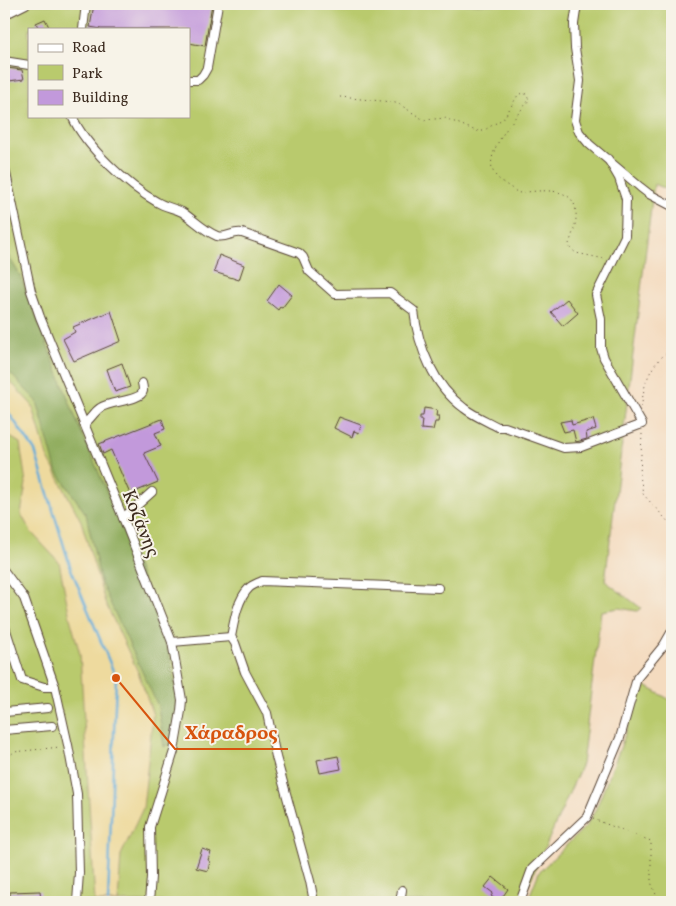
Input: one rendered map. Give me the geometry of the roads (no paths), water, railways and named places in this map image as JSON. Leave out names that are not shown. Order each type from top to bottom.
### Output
[{"type":"street","points":[[4,15],[26,4]]},
{"type":"street","points":[[83,28],[86,4]]},
{"type":"street","points":[[190,80],[198,80],[207,68],[218,4]]},
{"type":"street","points":[[577,4],[574,24],[580,81],[575,120],[579,132],[589,144],[649,194],[672,206]]},
{"type":"street","points":[[4,61],[28,64]]},
{"type":"street","points":[[73,118],[91,145],[137,189],[157,203],[181,212],[214,235],[221,237],[234,232],[242,232],[297,252],[303,257],[309,271],[335,294],[390,293],[414,311],[421,346],[438,380],[461,406],[498,427],[505,427],[564,448],[581,447],[642,424],[604,358],[601,348],[601,319],[596,295],[625,236],[626,199],[619,178],[608,159]]},
{"type":"street","name":"Κοζάνης","points":[[4,164],[31,291],[40,317],[172,642],[182,700],[174,751],[150,827],[151,877],[149,902]]},
{"type":"street","points":[[84,424],[92,418],[99,408],[112,402],[140,396],[143,392],[142,383]]},
{"type":"street","points":[[123,518],[152,492]]},
{"type":"street","points":[[4,571],[24,598],[55,687],[68,745],[77,794],[79,873],[77,902]]},
{"type":"street","points":[[314,902],[276,757],[267,713],[245,672],[231,637],[242,597],[249,588],[262,580],[438,588]]},
{"type":"street","points":[[4,624],[22,680],[44,687],[55,687]]},
{"type":"street","points":[[520,902],[532,869],[587,817],[620,738],[637,678],[664,645],[672,631]]},
{"type":"street","points":[[172,642],[231,637]]},
{"type":"street","points":[[4,713],[48,708]]},
{"type":"street","points":[[4,730],[52,726]]},
{"type":"street","points":[[400,902],[402,890]]},
{"type":"waterway","points":[[4,406],[35,451],[71,569],[116,678],[108,902]]},
{"type":"place","name":"Χάραδρος","points":[[116,678]]}]
